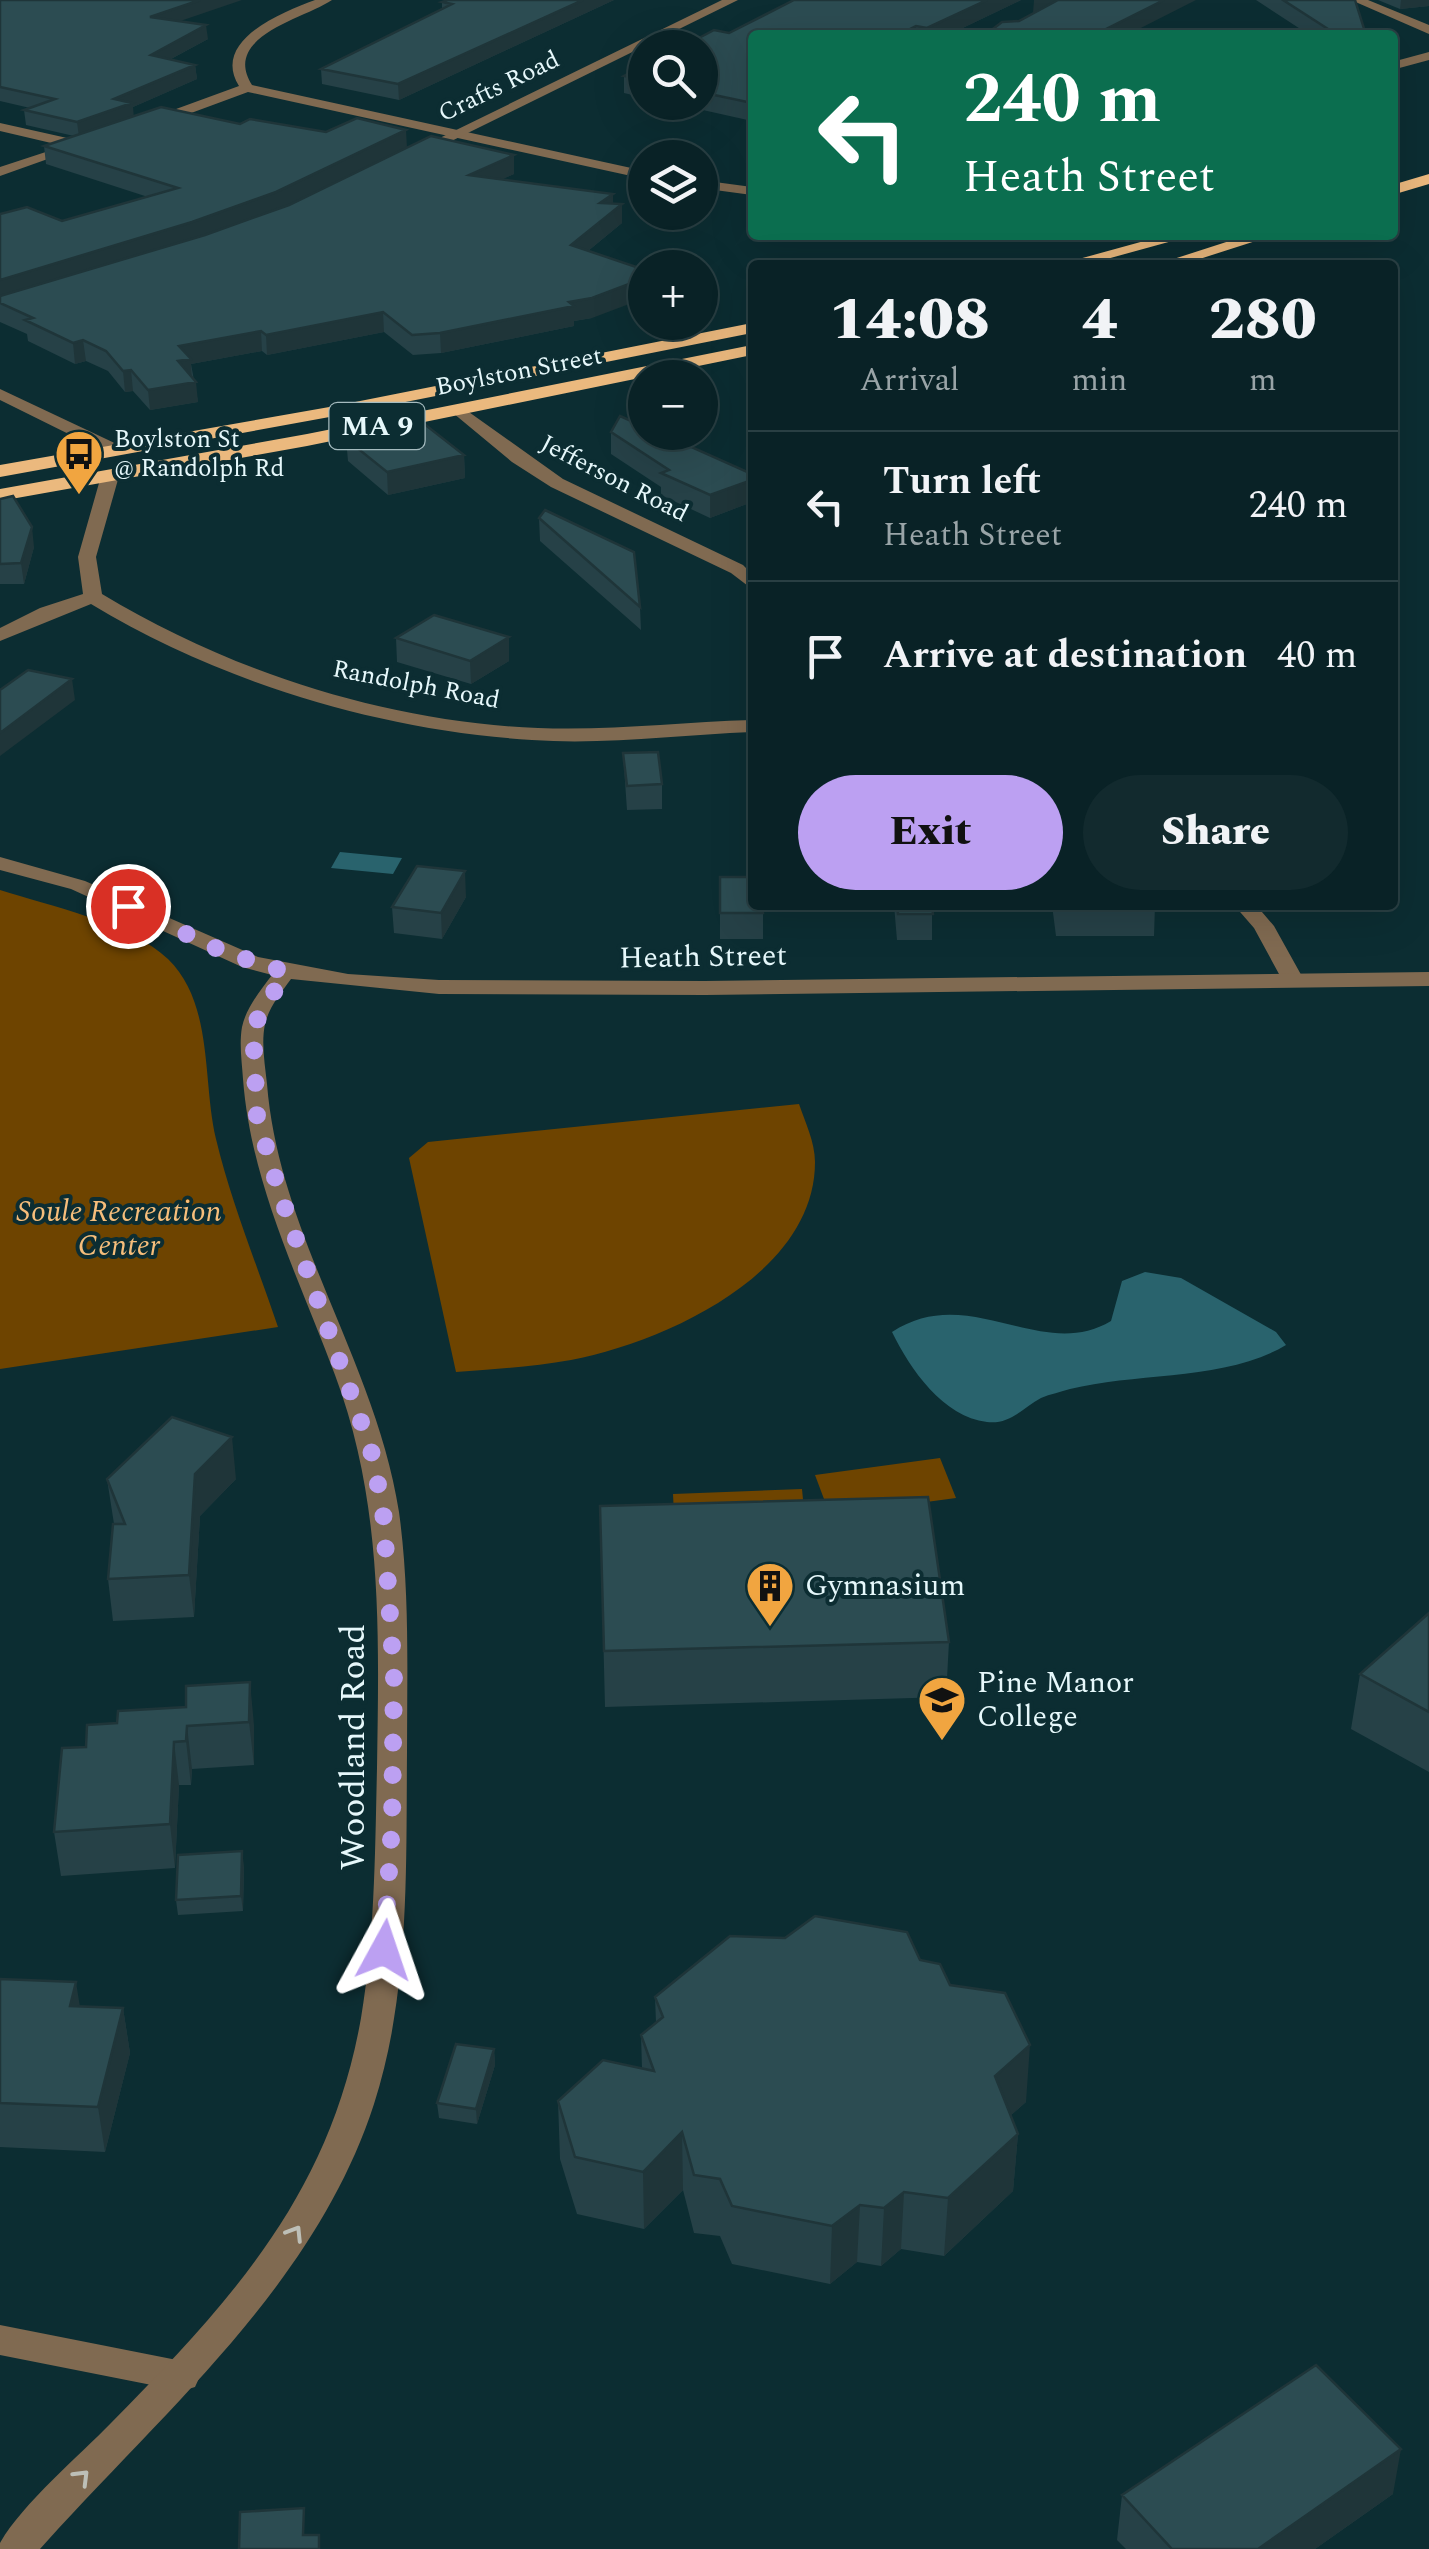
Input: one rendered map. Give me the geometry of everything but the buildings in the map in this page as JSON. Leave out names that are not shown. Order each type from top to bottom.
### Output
[{"type":"highway","points":[[1398,172],[1429,162]]},
{"type":"highway","points":[[1398,188],[1429,179]]},
{"type":"highway","points":[[1085,260],[1166,240]]},
{"type":"highway","points":[[1180,260],[1249,240]]},
{"type":"highway","name":"Boylston Street","points":[[0,471],[748,329]]},
{"type":"highway","name":"Boylston Street","points":[[0,496],[459,410],[748,351]]},
{"type":"street","points":[[247,88],[238,76],[238,68],[252,38],[274,22],[326,0]]},
{"type":"street","name":"Crafts Road","points":[[396,163],[732,0]]},
{"type":"street","points":[[1357,0],[1429,30]]},
{"type":"street","points":[[1398,64],[1429,56]]},
{"type":"street","points":[[136,128],[247,88],[628,172]]},
{"type":"street","points":[[0,128],[86,143],[0,172]]},
{"type":"street","points":[[718,186],[748,190]]},
{"type":"street","points":[[0,394],[117,450]]},
{"type":"street","name":"Jefferson Road","points":[[459,410],[557,484],[737,569],[748,580]]},
{"type":"street","points":[[0,635],[47,612],[94,597],[87,556],[110,476]]},
{"type":"street","name":"Randolph Road","points":[[94,597],[147,628],[243,669],[346,704],[532,734],[748,726]]},
{"type":"street","name":"Heath Street","points":[[0,862],[78,885],[224,952],[286,972],[364,982],[504,988],[1429,979]]},
{"type":"street","points":[[1250,910],[1293,980]]},
{"type":"street","name":"Woodland Road","points":[[16,2549],[54,2504],[182,2376],[290,2242],[325,2182],[357,2104],[377,2009],[388,1920],[394,1676],[380,1481],[257,1116],[253,1027],[286,972]]},
{"type":"street","points":[[0,2340],[182,2376]]},
{"type":"green space","name":"Soule Recreation Center","points":[[0,890],[133,935],[168,959],[183,977],[200,1020],[222,1163],[278,1327],[0,1369]]},
{"type":"green space","points":[[799,1104],[815,1155],[808,1202],[790,1238],[762,1270],[728,1297],[689,1319],[608,1351],[571,1360],[456,1372],[409,1158],[428,1142]]},
{"type":"green space","points":[[940,1458],[956,1498],[830,1515],[815,1475]]},
{"type":"green space","points":[[802,1489],[806,1531],[675,1535],[673,1494]]},
{"type":"water","points":[[340,852],[402,858],[393,874],[331,868]]},
{"type":"water","points":[[1145,1272],[1181,1278],[1276,1332],[1286,1345],[1236,1365],[1070,1389],[1041,1398],[1010,1418],[987,1422],[956,1411],[942,1401],[918,1375],[892,1332],[921,1319],[949,1315],[1058,1333],[1085,1331],[1111,1321],[1122,1281]]},
{"type":"place","name":"Boylston St @ Randolph Rd","points":[[79,496]]},
{"type":"place","name":"Gymnasium","points":[[770,1628]]},
{"type":"place","name":"Pine Manor College","points":[[942,1742]]},
{"type":"route","points":[[128,906],[224,952],[286,972],[261,1007],[253,1027],[257,1116],[279,1191],[371,1450],[380,1481],[389,1566],[394,1676],[392,1824],[384,1950]]}]
